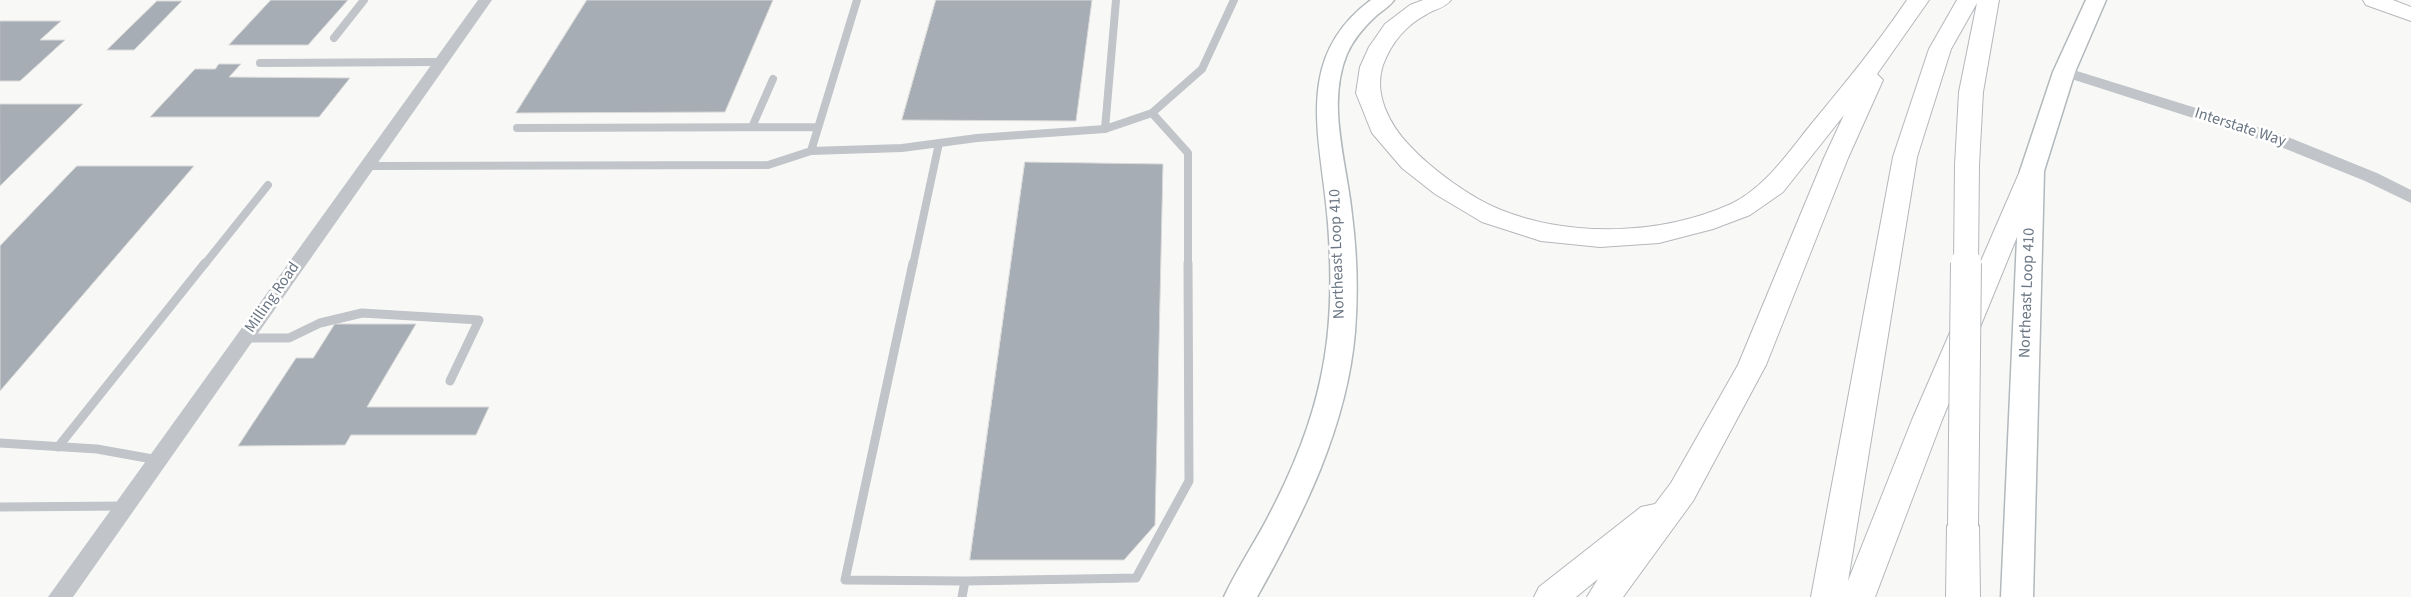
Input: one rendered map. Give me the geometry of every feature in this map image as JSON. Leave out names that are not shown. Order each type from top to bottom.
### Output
[{"type":"main road","name":"Northeast Loop 410","points":[[1240,597],[1277,533],[1316,446],[1336,374],[1343,304],[1340,215],[1328,95],[1333,63],[1345,36],[1364,14],[1384,0]]},
{"type":"main road","points":[[1440,0],[1418,10],[1393,29],[1380,47],[1370,67],[1368,93],[1384,133],[1411,162],[1444,188],[1491,216],[1542,232],[1600,238],[1659,234],[1704,223],[1741,209],[1774,186],[1885,49],[1918,0]]},
{"type":"main road","points":[[1828,597],[1905,157],[1940,48],[1968,0]]},
{"type":"main road","points":[[1963,597],[1962,526],[1967,165],[1971,92],[1988,0]]},
{"type":"main road","name":"Northeast Loop 410","points":[[2017,597],[2032,171],[2064,72],[2096,0]]},
{"type":"main road","points":[[2374,0],[2411,15]]},
{"type":"main road","points":[[1604,597],[1682,492],[1752,365],[1836,158],[1885,49]]},
{"type":"main road","points":[[1858,597],[1926,420],[2032,171]]},
{"type":"main road","points":[[1550,597],[1682,492]]},
{"type":"street","name":"Milling Road","points":[[60,597],[439,62],[485,0]]},
{"type":"street","name":"Interstate Way","points":[[2064,72],[2277,139],[2372,177],[2411,197]]},
{"type":"lane","points":[[334,38],[364,0]]},
{"type":"lane","points":[[811,151],[857,0]]},
{"type":"lane","points":[[1105,129],[1116,0]]},
{"type":"lane","points":[[366,166],[768,165],[811,151],[902,148],[977,138],[1105,129],[1152,113],[1202,69],[1234,0]]},
{"type":"lane","points":[[260,63],[439,62]]},
{"type":"lane","points":[[752,128],[772,79]]},
{"type":"lane","points":[[939,143],[845,580],[965,581],[1136,578],[1189,480],[1188,153],[1152,113]]},
{"type":"lane","points":[[517,128],[818,127]]},
{"type":"lane","points":[[58,446],[268,186]]},
{"type":"lane","points":[[245,338],[289,338],[320,323],[362,313],[480,320],[450,381]]},
{"type":"lane","points":[[0,443],[98,449],[158,460]]},
{"type":"lane","points":[[0,507],[125,506]]},
{"type":"lane","points":[[962,597],[965,581]]},
{"type":"building","points":[[271,0],[348,0],[308,45],[229,45]]},
{"type":"building","points":[[587,0],[773,0],[725,112],[516,113]]},
{"type":"building","points":[[936,0],[1092,0],[1076,121],[902,120]]},
{"type":"building","points":[[157,1],[182,1],[134,50],[107,50]]},
{"type":"building","points":[[0,21],[61,21],[40,40],[65,40],[20,81],[0,81]]},
{"type":"building","points":[[219,64],[241,64],[229,77],[350,78],[319,117],[150,117],[195,69],[215,69]]},
{"type":"building","points":[[0,104],[83,104],[0,186]]},
{"type":"building","points":[[1025,162],[1163,164],[1155,525],[1124,560],[970,560]]},
{"type":"building","points":[[77,166],[194,166],[0,391],[0,246]]},
{"type":"building","points":[[335,324],[416,324],[367,407],[489,407],[476,435],[351,435],[345,445],[238,446],[296,358],[313,358]]}]
